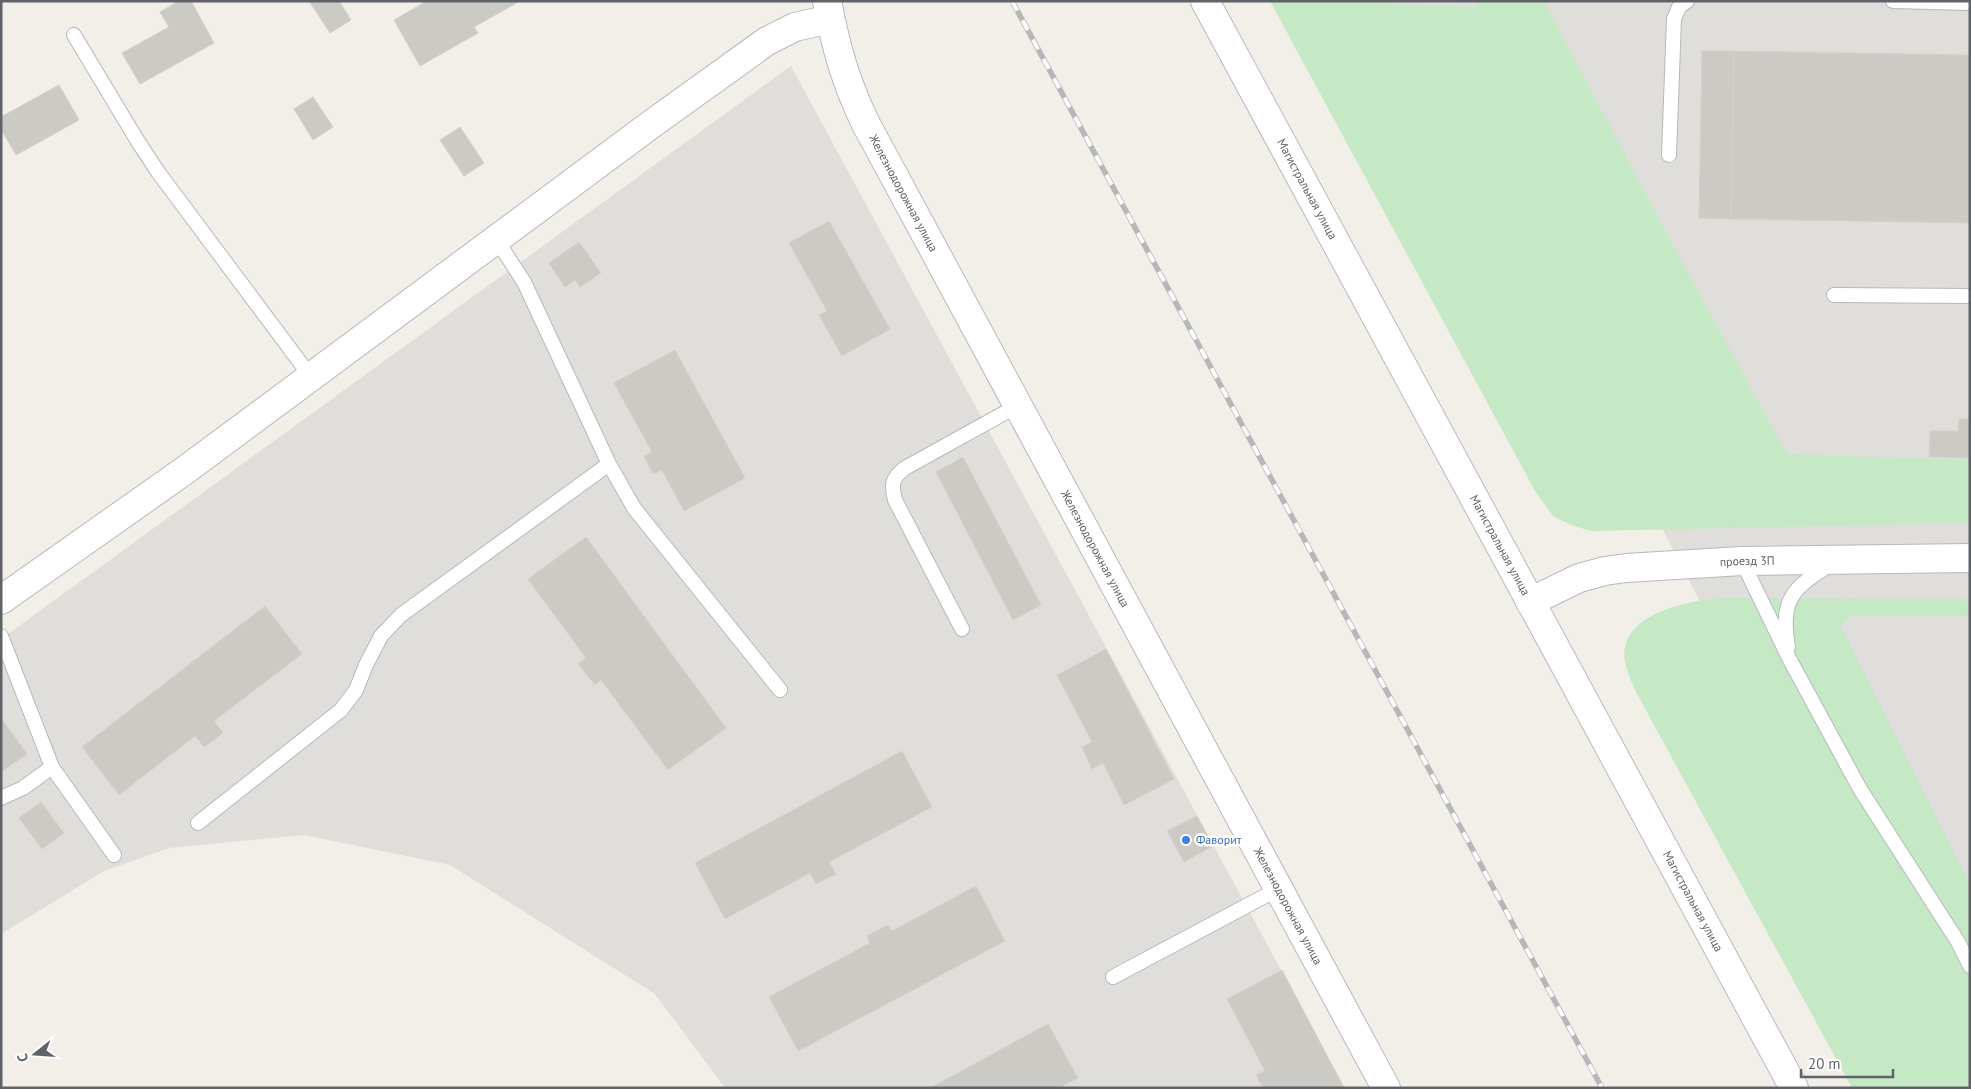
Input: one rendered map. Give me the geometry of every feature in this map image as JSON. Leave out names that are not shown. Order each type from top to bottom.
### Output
[{"type":"street","name":"Магистральная улица","points":[[1205,1],[1794,1088]]},
{"type":"street","points":[[1,600],[184,471],[653,122],[767,41],[828,10]]},
{"type":"street","name":"Железнодорожная улица","points":[[828,10],[835,43],[849,90],[866,124],[1386,1088]]},
{"type":"street","name":"проезд 3П","points":[[1530,602],[1571,582],[1605,571],[1626,568],[1742,561],[1970,558]]},
{"type":"lane","points":[[1669,155],[1674,19],[1679,7],[1687,1]]},
{"type":"lane","points":[[1893,1],[1968,2]]},
{"type":"lane","points":[[74,35],[158,172],[311,377]]},
{"type":"lane","points":[[496,239],[524,282],[609,464],[634,508],[780,690]]},
{"type":"lane","points":[[1834,294],[1970,296]]},
{"type":"lane","points":[[962,629],[894,500],[892,488],[896,475],[906,468],[1017,406]]},
{"type":"lane","points":[[198,823],[341,710],[356,690],[381,636],[401,615],[609,464]]},
{"type":"lane","points":[[1790,660],[1785,630],[1788,602],[1802,583],[1837,560]]},
{"type":"lane","points":[[1742,561],[1790,660],[1860,790],[1964,940],[1970,966]]},
{"type":"lane","points":[[1,636],[52,767],[114,855]]},
{"type":"lane","points":[[1,798],[23,788],[52,767]]},
{"type":"lane","points":[[1113,977],[1278,889]]},
{"type":"shaded area","points":[[1304,1],[1970,1],[1970,1088],[1952,1088],[1419,59]]},
{"type":"shaded area","points":[[791,66],[1345,1088],[725,1088],[655,994],[450,865],[304,835],[169,848],[104,871],[1,934],[1,639]]},
{"type":"green space","points":[[1270,1],[1385,1],[1386,4],[1477,7],[1478,1],[1544,1],[1666,232],[1787,454],[1970,460],[1970,523],[1591,531],[1571,525],[1553,516],[1535,491]]},
{"type":"green space","points":[[1721,598],[1970,599],[1970,616],[1852,615],[1840,625],[1970,885],[1970,1088],[1852,1088],[1636,692],[1627,670],[1624,653],[1630,635],[1639,625],[1651,616],[1679,605]]},
{"type":"building","points":[[179,1],[191,1],[214,43],[140,84],[122,53],[169,27],[160,12]]},
{"type":"building","points":[[309,1],[339,1],[351,20],[330,33]]},
{"type":"building","points":[[427,1],[520,1],[474,27],[478,33],[420,66],[394,20]]},
{"type":"building","points":[[1702,51],[1734,51],[1731,219],[1699,218]]},
{"type":"building","points":[[1734,51],[1970,55],[1970,223],[1731,219]]},
{"type":"building","points":[[59,85],[79,120],[16,155],[1,129],[1,117]]},
{"type":"building","points":[[313,97],[333,127],[313,140],[294,109]]},
{"type":"building","points":[[460,127],[484,163],[464,176],[440,140]]},
{"type":"building","points":[[829,221],[890,329],[842,356],[819,315],[827,311],[789,243]]},
{"type":"building","points":[[579,242],[601,273],[580,287],[575,280],[565,287],[549,263]]},
{"type":"building","points":[[675,350],[745,478],[684,511],[662,470],[653,474],[644,456],[652,452],[614,383]]},
{"type":"building","points":[[1959,419],[1970,419],[1970,458],[1929,457],[1930,431],[1958,431]]},
{"type":"building","points":[[963,457],[1041,605],[1013,620],[936,472]]},
{"type":"building","points":[[586,537],[726,728],[668,770],[601,680],[595,685],[578,664],[586,658],[528,579]]},
{"type":"building","points":[[265,606],[302,654],[214,721],[223,733],[204,747],[195,736],[119,795],[82,747]]},
{"type":"building","points":[[1106,649],[1174,779],[1124,805],[1103,763],[1092,769],[1082,747],[1092,742],[1057,675]]},
{"type":"building","points":[[1,718],[27,754],[1,772]]},
{"type":"building","points":[[902,751],[932,807],[829,862],[836,874],[816,884],[810,873],[725,919],[695,863]]},
{"type":"building","points":[[41,802],[64,833],[42,849],[19,818]]},
{"type":"building","points":[[1197,816],[1213,846],[1184,862],[1167,831]]},
{"type":"building","points":[[976,886],[1005,941],[798,1051],[769,997],[870,943],[867,936],[888,925],[892,931]]},
{"type":"building","points":[[1282,970],[1344,1088],[1263,1088],[1256,1075],[1265,1071],[1227,999]]},
{"type":"building","points":[[1048,1024],[1078,1078],[1059,1088],[930,1088]]},
{"type":"railway","points":[[1012,1],[1602,1088]]},
{"type":"place","name":"Фаворит","points":[[1186,840]]}]
